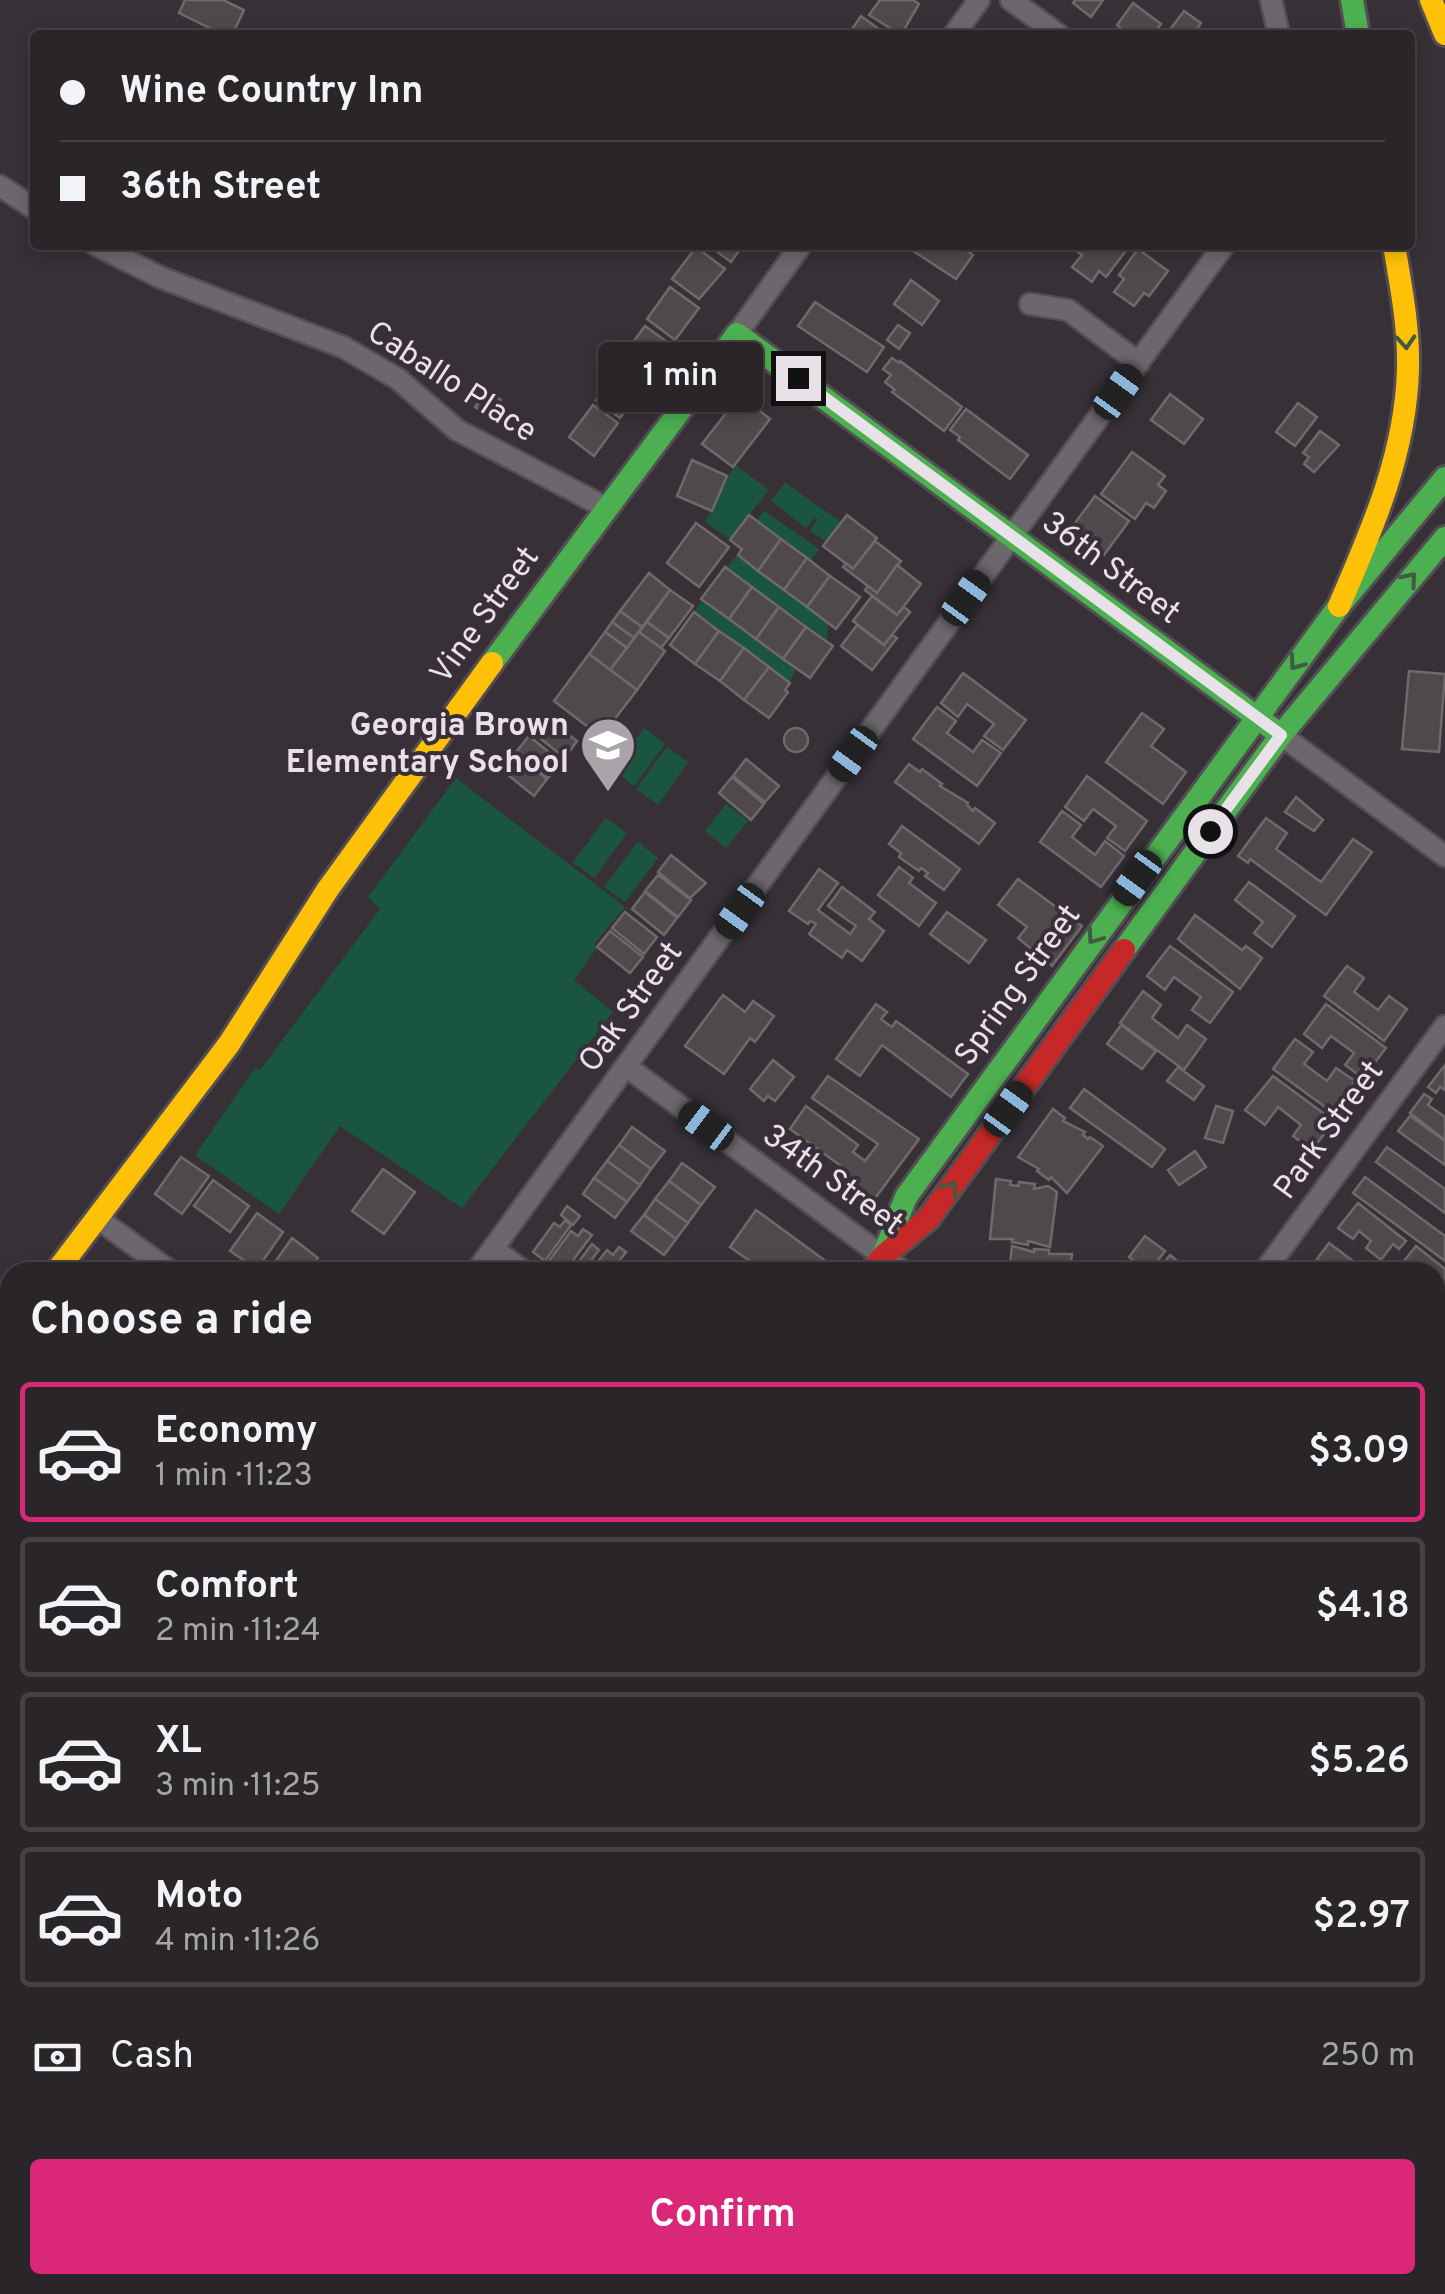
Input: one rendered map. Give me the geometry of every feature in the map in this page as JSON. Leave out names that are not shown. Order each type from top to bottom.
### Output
[{"type":"main road","points":[[1352,0],[1357,30]]},
{"type":"main road","points":[[1431,0],[1445,34]]},
{"type":"main road","points":[[1339,606],[1372,529],[1402,429],[1408,369],[1395,250]]},
{"type":"main road","name":"Vine Street","points":[[64,1262],[230,1044],[328,889],[605,507],[737,334]]},
{"type":"main road","name":"36th Street","points":[[737,334],[1281,735]]},
{"type":"main road","name":"Spring Street","points":[[878,1262],[906,1197],[1255,717],[1339,606],[1445,478]]},
{"type":"main road","name":"Spring Street","points":[[879,1262],[928,1219],[1281,735],[1445,538]]},
{"type":"street","points":[[958,30],[979,0]]},
{"type":"street","points":[[1011,0],[1052,30]]},
{"type":"street","points":[[1271,0],[1279,30]]},
{"type":"street","points":[[0,186],[30,205]]},
{"type":"street","name":"Caballo Place","points":[[106,250],[162,278],[371,360],[456,430],[605,507]]},
{"type":"street","name":"Vine Street","points":[[737,334],[797,250]]},
{"type":"street","name":"Oak Street","points":[[484,1262],[1220,250]]},
{"type":"street","points":[[1030,304],[1068,310],[1139,363]]},
{"type":"street","name":"36th Street","points":[[1281,735],[1445,856]]},
{"type":"street","name":"Park Street","points":[[1271,1262],[1445,1026]]},
{"type":"street","name":"34th Street","points":[[627,1067],[874,1262]]},
{"type":"street","points":[[97,1218],[157,1262]]},
{"type":"street","points":[[494,1249],[512,1262]]},
{"type":"green space","points":[[735,465],[769,490],[730,539],[705,522]]},
{"type":"green space","points":[[785,483],[841,522],[826,541],[810,531],[818,519],[806,528],[771,501]]},
{"type":"green space","points":[[764,511],[819,549],[811,560],[757,520]]},
{"type":"green space","points":[[737,556],[828,623],[827,640],[726,567]]},
{"type":"green space","points":[[702,600],[795,669],[790,682],[695,611]]},
{"type":"green space","points":[[644,728],[665,744],[634,786],[613,770]]},
{"type":"green space","points":[[667,747],[688,762],[658,805],[636,789]]},
{"type":"green space","points":[[456,778],[625,907],[595,943],[596,949],[574,980],[613,1012],[462,1208],[340,1126],[279,1214],[195,1155],[255,1068],[260,1070],[380,909],[368,897]]},
{"type":"green space","points":[[726,804],[748,821],[726,848],[705,831]]},
{"type":"green space","points":[[606,818],[627,833],[594,878],[573,862]]},
{"type":"green space","points":[[638,842],[658,858],[625,902],[604,887]]},
{"type":"building","points":[[185,0],[223,0],[244,10],[234,30],[214,30],[179,13]]},
{"type":"building","points":[[880,0],[913,0],[919,4],[904,30],[893,30],[869,15]]},
{"type":"building","points":[[1103,0],[1091,17],[1073,3]]},
{"type":"building","points":[[1133,3],[1161,24],[1158,30],[1122,30],[1117,25]]},
{"type":"building","points":[[1184,11],[1201,23],[1196,30],[1170,30]]},
{"type":"building","points":[[861,16],[880,30],[851,30]]},
{"type":"building","points":[[694,250],[700,250],[725,269],[699,299],[672,279]]},
{"type":"building","points":[[715,250],[739,250],[731,262]]},
{"type":"building","points":[[912,250],[966,250],[973,255],[956,279]]},
{"type":"building","points":[[1126,250],[1106,277],[1099,271],[1092,282],[1072,267],[1082,255],[1077,251]]},
{"type":"building","points":[[1137,250],[1168,271],[1149,296],[1144,293],[1134,306],[1114,292],[1124,279],[1119,275]]},
{"type":"building","points":[[911,280],[939,301],[922,325],[894,304]]},
{"type":"building","points":[[670,287],[699,308],[675,340],[647,319]]},
{"type":"building","points":[[815,302],[884,347],[867,372],[798,326]]},
{"type":"building","points":[[898,325],[910,333],[899,349],[887,340]]},
{"type":"building","points":[[645,326],[670,344],[659,359],[664,363],[645,378],[620,360]]},
{"type":"building","points":[[892,358],[962,407],[944,431],[892,392],[895,390],[885,382],[891,375],[883,369]]},
{"type":"building","points":[[620,367],[645,385],[620,418],[596,400]]},
{"type":"building","points":[[487,390],[501,400],[489,417],[475,407]]},
{"type":"building","points":[[1170,394],[1203,419],[1184,444],[1151,420]]},
{"type":"building","points":[[740,395],[770,419],[733,467],[702,444]]},
{"type":"building","points":[[1298,403],[1317,417],[1295,446],[1276,432]]},
{"type":"building","points":[[593,405],[618,423],[594,456],[569,437]]},
{"type":"building","points":[[966,409],[1028,455],[1010,479],[950,430]]},
{"type":"building","points":[[1320,431],[1339,445],[1314,472],[1304,464],[1309,457],[1303,453]]},
{"type":"building","points":[[1132,452],[1165,476],[1158,485],[1166,491],[1154,508],[1146,503],[1135,519],[1101,494]]},
{"type":"building","points":[[692,460],[727,476],[712,511],[677,496]]},
{"type":"building","points":[[1095,496],[1129,521],[1104,555],[1070,530]]},
{"type":"building","points":[[749,515],[781,539],[758,571],[738,555],[742,549],[730,540]]},
{"type":"building","points":[[847,515],[877,538],[853,569],[823,546]]},
{"type":"building","points":[[696,523],[729,547],[699,587],[667,563]]},
{"type":"building","points":[[781,539],[807,558],[784,590],[758,571]]},
{"type":"building","points":[[875,541],[901,561],[877,593],[843,567],[846,563],[853,569]]},
{"type":"building","points":[[807,558],[830,576],[807,607],[784,590]]},
{"type":"building","points":[[897,565],[921,584],[897,615],[865,590],[868,586],[877,593]]},
{"type":"building","points":[[725,567],[752,587],[729,619],[701,599]]},
{"type":"building","points":[[649,573],[670,590],[642,627],[620,611]]},
{"type":"building","points":[[830,576],[860,597],[836,629],[807,607]]},
{"type":"building","points":[[752,587],[779,607],[756,639],[729,619]]},
{"type":"building","points":[[670,590],[693,606],[669,638],[647,622]]},
{"type":"building","points":[[872,596],[897,615],[904,607],[910,612],[884,645],[853,621]]},
{"type":"building","points":[[779,607],[806,627],[783,659],[756,639]]},
{"type":"building","points":[[620,611],[642,627],[634,638],[612,622]]},
{"type":"building","points":[[694,612],[719,631],[695,664],[670,645]]},
{"type":"building","points":[[612,622],[634,638],[627,648],[605,632]]},
{"type":"building","points":[[647,622],[669,638],[661,648],[639,632]]},
{"type":"building","points":[[857,625],[884,645],[892,635],[897,638],[872,670],[841,646]]},
{"type":"building","points":[[806,627],[833,646],[810,678],[783,659]]},
{"type":"building","points":[[719,631],[744,648],[720,681],[695,664]]},
{"type":"building","points":[[605,632],[627,648],[610,670],[589,654]]},
{"type":"building","points":[[639,632],[665,651],[637,690],[610,670]]},
{"type":"building","points":[[744,648],[769,667],[744,700],[720,681]]},
{"type":"building","points":[[589,654],[637,690],[601,737],[554,701]]},
{"type":"building","points":[[769,667],[790,683],[769,718],[744,700]]},
{"type":"building","points":[[1409,671],[1445,674],[1439,752],[1402,749]]},
{"type":"building","points":[[963,673],[1026,720],[1003,750],[984,736],[994,724],[967,704],[958,717],[941,703]]},
{"type":"building","points":[[937,707],[956,721],[947,733],[973,752],[982,740],[1001,753],[977,786],[913,739]]},
{"type":"building","points":[[1142,713],[1164,729],[1151,746],[1186,772],[1163,804],[1106,762]]},
{"type":"building","points":[[544,716],[577,741],[565,758],[532,732]]},
{"type":"building","points":[[796,728],[808,740],[796,752],[784,740]]},
{"type":"building","points":[[529,736],[561,762],[548,778],[516,752]]},
{"type":"building","points":[[515,753],[547,779],[534,796],[502,770]]},
{"type":"building","points":[[746,759],[779,786],[765,802],[733,776]]},
{"type":"building","points":[[909,764],[920,772],[922,769],[973,811],[975,808],[995,823],[979,844],[895,782]]},
{"type":"building","points":[[1087,776],[1147,821],[1125,851],[1107,838],[1116,826],[1093,809],[1084,821],[1065,807]]},
{"type":"building","points":[[732,777],[764,804],[751,820],[719,793]]},
{"type":"building","points":[[1296,797],[1323,820],[1314,831],[1285,812]]},
{"type":"building","points":[[1062,811],[1081,825],[1072,837],[1095,855],[1105,841],[1124,856],[1101,887],[1040,842]]},
{"type":"building","points":[[1266,818],[1287,833],[1276,849],[1321,882],[1353,839],[1372,852],[1326,915],[1250,859],[1248,863],[1238,856]]},
{"type":"building","points":[[902,826],[960,869],[944,890],[925,876],[928,873],[899,857],[901,853],[889,844]]},
{"type":"building","points":[[671,855],[706,883],[690,898],[658,872]]},
{"type":"building","points":[[899,867],[913,878],[909,883],[936,903],[919,926],[878,895]]},
{"type":"building","points":[[819,869],[838,883],[818,910],[850,934],[856,926],[828,906],[842,887],[875,912],[869,919],[884,931],[862,961],[847,950],[842,958],[809,934],[816,924],[808,924],[789,911]]},
{"type":"building","points":[[658,875],[691,900],[678,917],[645,891]]},
{"type":"building","points":[[1018,879],[1082,926],[1052,966],[1018,938],[1027,927],[998,905]]},
{"type":"building","points":[[1249,882],[1295,916],[1272,947],[1254,933],[1263,922],[1235,900]]},
{"type":"building","points":[[645,892],[677,918],[664,935],[632,909]]},
{"type":"building","points":[[625,912],[657,937],[644,954],[612,928]]},
{"type":"building","points":[[947,912],[986,940],[969,963],[930,934]]},
{"type":"building","points":[[1195,915],[1242,950],[1246,946],[1262,958],[1240,989],[1178,939]]},
{"type":"building","points":[[610,931],[643,957],[630,973],[597,947]]},
{"type":"building","points":[[1170,946],[1233,992],[1210,1023],[1192,1010],[1201,997],[1174,977],[1165,990],[1147,976]]},
{"type":"building","points":[[1347,966],[1364,978],[1354,992],[1378,1010],[1389,996],[1407,1009],[1384,1041],[1324,996]]},
{"type":"building","points":[[1143,991],[1161,1005],[1152,1018],[1178,1038],[1187,1025],[1206,1039],[1184,1070],[1120,1023]]},
{"type":"building","points":[[723,995],[745,1012],[753,1001],[774,1016],[755,1042],[750,1038],[724,1074],[685,1046]]},
{"type":"building","points":[[876,1004],[887,1012],[881,1019],[892,1027],[896,1021],[968,1074],[951,1097],[882,1045],[860,1076],[836,1059]]},
{"type":"building","points":[[1326,1004],[1386,1048],[1363,1078],[1345,1065],[1354,1053],[1331,1036],[1322,1048],[1304,1034]]},
{"type":"building","points":[[1121,1025],[1156,1051],[1142,1069],[1107,1044]]},
{"type":"building","points":[[1295,1039],[1313,1052],[1304,1064],[1327,1081],[1336,1068],[1355,1081],[1332,1112],[1273,1069]]},
{"type":"building","points":[[773,1060],[794,1077],[775,1101],[768,1096],[764,1101],[750,1089]]},
{"type":"building","points":[[1445,1065],[1445,1090],[1440,1087],[1436,1093],[1428,1087]]},
{"type":"building","points":[[1178,1067],[1204,1086],[1194,1100],[1167,1081]]},
{"type":"building","points":[[828,1076],[919,1139],[873,1201],[835,1174],[841,1166],[790,1129],[806,1106],[858,1145],[853,1152],[865,1161],[878,1144],[812,1098]]},
{"type":"building","points":[[1273,1076],[1334,1121],[1312,1150],[1293,1136],[1301,1125],[1278,1107],[1265,1125],[1245,1110]]},
{"type":"building","points":[[1084,1089],[1165,1149],[1152,1167],[1070,1108]]},
{"type":"building","points":[[1424,1094],[1432,1099],[1428,1105],[1445,1117],[1445,1140],[1410,1113]]},
{"type":"building","points":[[1216,1106],[1233,1111],[1223,1143],[1205,1138]]},
{"type":"building","points":[[1053,1109],[1065,1118],[1063,1121],[1103,1146],[1067,1193],[1051,1177],[1049,1180],[1018,1157]]},
{"type":"building","points":[[1410,1116],[1445,1141],[1445,1165],[1398,1131]]},
{"type":"building","points":[[632,1127],[665,1151],[651,1169],[619,1145]]},
{"type":"building","points":[[619,1145],[651,1169],[640,1185],[607,1161]]},
{"type":"building","points":[[1387,1147],[1445,1189],[1445,1213],[1376,1162]]},
{"type":"building","points":[[1195,1151],[1206,1167],[1179,1185],[1168,1170]]},
{"type":"building","points":[[181,1157],[209,1176],[182,1214],[155,1194]]},
{"type":"building","points":[[607,1161],[640,1185],[627,1202],[594,1178]]},
{"type":"building","points":[[682,1163],[715,1187],[701,1205],[669,1181]]},
{"type":"building","points":[[383,1169],[415,1192],[384,1234],[352,1211]]},
{"type":"building","points":[[1365,1177],[1445,1236],[1445,1261],[1353,1193]]},
{"type":"building","points":[[594,1178],[627,1202],[615,1218],[583,1194]]},
{"type":"building","points":[[996,1179],[1011,1181],[1010,1185],[1035,1184],[1034,1189],[1048,1186],[1057,1192],[1050,1247],[1028,1241],[1028,1245],[1012,1242],[1013,1239],[990,1239]]},
{"type":"building","points":[[213,1180],[249,1206],[230,1232],[194,1206]]},
{"type":"building","points":[[669,1181],[701,1205],[688,1223],[655,1199]]},
{"type":"building","points":[[655,1199],[688,1223],[676,1239],[644,1215]]},
{"type":"building","points":[[1358,1203],[1406,1241],[1399,1249],[1393,1244],[1381,1260],[1366,1248],[1371,1241],[1359,1231],[1353,1239],[1338,1228]]},
{"type":"building","points":[[567,1206],[580,1216],[573,1225],[561,1215]]},
{"type":"building","points":[[756,1210],[827,1262],[751,1262],[730,1247]]},
{"type":"building","points":[[257,1213],[283,1232],[262,1262],[246,1262],[230,1251]]},
{"type":"building","points":[[644,1215],[676,1239],[664,1255],[631,1231]]},
{"type":"building","points":[[565,1220],[571,1225],[545,1261],[533,1252],[554,1223],[560,1227]]},
{"type":"building","points":[[583,1229],[592,1235],[572,1262],[549,1261],[571,1231],[578,1236]]},
{"type":"building","points":[[1145,1236],[1165,1251],[1157,1262],[1136,1262],[1129,1257]]},
{"type":"building","points":[[292,1238],[318,1258],[315,1262],[275,1262]]},
{"type":"building","points":[[1329,1243],[1354,1262],[1321,1262],[1317,1259]]},
{"type":"building","points":[[592,1244],[599,1250],[590,1262],[578,1262]]},
{"type":"building","points":[[1012,1246],[1034,1252],[1049,1250],[1049,1254],[1072,1254],[1071,1262],[1010,1262]]},
{"type":"building","points":[[1416,1246],[1436,1262],[1403,1262]]},
{"type":"building","points":[[619,1247],[626,1252],[618,1262],[598,1262],[607,1250],[613,1255]]},
{"type":"traffic: fast","points":[[1352,0],[1357,30]]},
{"type":"traffic: fast","points":[[492,663],[737,334],[1281,735]]},
{"type":"traffic: fast","points":[[883,1256],[906,1197],[1339,606],[1445,478]]},
{"type":"traffic: fast","points":[[1124,950],[1281,735],[1445,538]]},
{"type":"traffic: slow","points":[[1431,0],[1445,34]]},
{"type":"traffic: slow","points":[[1339,606],[1385,490],[1406,400],[1407,338],[1395,250]]},
{"type":"traffic: slow","points":[[64,1262],[229,1044],[328,889],[492,663]]},
{"type":"traffic: jam","points":[[878,1262],[928,1219],[1124,950]]},
{"type":"place","name":"Georgia Brown Elementary School","points":[[608,794]]},
{"type":"route","points":[[798,378],[1281,735],[1210,831]]}]
